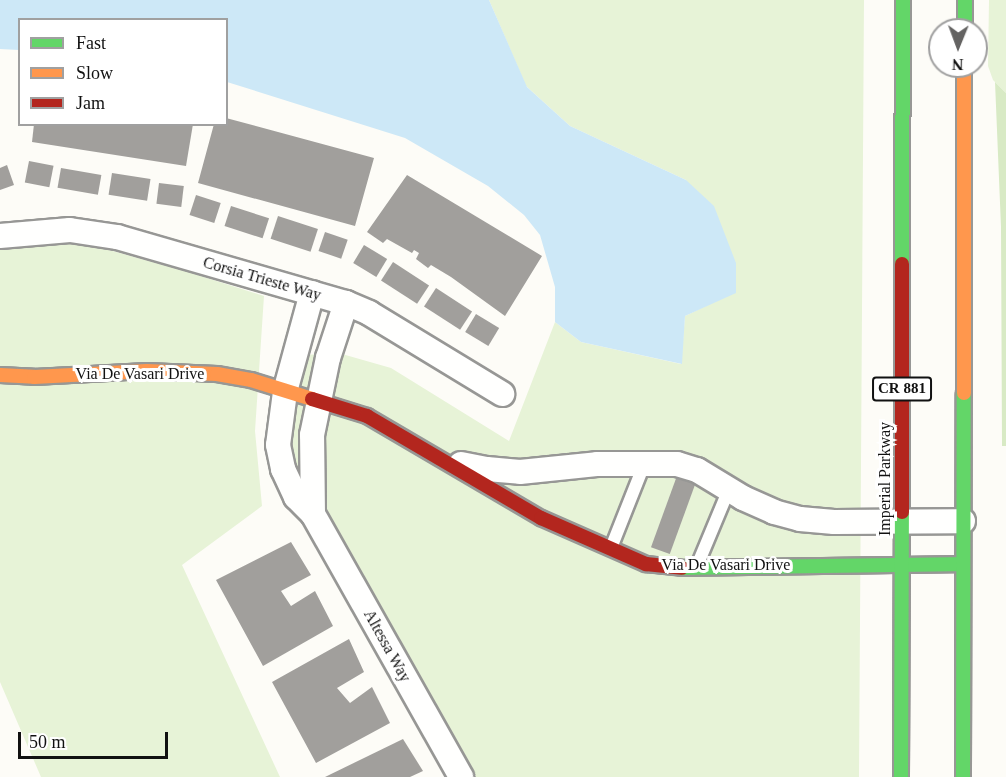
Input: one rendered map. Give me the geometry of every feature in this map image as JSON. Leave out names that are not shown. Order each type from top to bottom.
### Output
[{"type":"main road","name":"Imperial Parkway","points":[[901,777],[903,0]]},
{"type":"main road","points":[[965,0],[965,18]]},
{"type":"main road","points":[[963,777],[964,78]]},
{"type":"main road","name":"Via De Vasari Drive","points":[[0,375],[34,377],[147,371],[217,374],[251,380],[319,403],[367,416],[541,518],[646,564],[673,568],[963,564]]},
{"type":"street","name":"Corsia Trieste Way","points":[[0,236],[70,230],[117,237],[346,303],[369,313],[502,394]]},
{"type":"street","name":"Altessa Way","points":[[312,293],[285,392],[278,445],[283,469],[296,497],[313,514],[461,777]]},
{"type":"street","points":[[313,514],[315,495],[310,452],[328,358],[346,303]]},
{"type":"street","name":"Via De Vasari Drive","points":[[443,460],[487,470],[520,472],[645,462],[677,464],[697,470],[774,513],[800,519],[834,522],[963,521]]},
{"type":"lane","points":[[611,549],[645,462]]},
{"type":"lane","points":[[697,567],[729,489]]},
{"type":"green space","points":[[489,0],[864,0],[859,777],[470,777],[298,491],[287,399],[299,356],[335,352],[391,368],[509,441],[555,322],[581,342],[681,364],[685,316],[708,305],[686,180],[570,126],[526,86]]},
{"type":"green space","points":[[989,0],[1006,0],[1006,93],[993,80],[988,66]]},
{"type":"green space","points":[[995,82],[1006,93],[1006,446],[1002,446],[1001,227]]},
{"type":"green space","points":[[62,237],[185,271],[264,296],[255,431],[262,506],[182,565],[280,777],[41,777],[0,682],[0,247]]},
{"type":"water","points":[[0,0],[489,0],[527,87],[570,126],[686,180],[714,206],[736,263],[736,293],[685,316],[682,364],[581,342],[555,322],[555,287],[540,235],[524,215],[488,186],[405,138],[228,82],[228,18],[18,18],[18,50],[0,49]]},
{"type":"building","points":[[228,119],[374,158],[355,226],[198,183],[213,126],[228,126]]},
{"type":"building","points":[[34,126],[193,126],[186,166],[32,142]]},
{"type":"building","points":[[29,161],[54,166],[49,187],[25,183]]},
{"type":"building","points":[[7,165],[14,185],[0,190],[0,168]]},
{"type":"building","points":[[61,168],[101,175],[98,195],[58,188]]},
{"type":"building","points":[[112,173],[151,179],[147,201],[109,195]]},
{"type":"building","points":[[407,175],[542,256],[505,316],[451,277],[431,265],[428,268],[416,259],[419,253],[414,250],[412,253],[387,239],[383,243],[367,232]]},
{"type":"building","points":[[159,183],[184,186],[181,207],[156,204]]},
{"type":"building","points":[[196,195],[221,203],[214,223],[190,215]]},
{"type":"building","points":[[231,206],[269,218],[263,238],[225,226]]},
{"type":"building","points":[[278,216],[318,229],[311,252],[271,239]]},
{"type":"building","points":[[325,232],[348,240],[341,259],[318,251]]},
{"type":"building","points":[[364,245],[387,259],[376,277],[353,263]]},
{"type":"building","points":[[393,262],[429,285],[417,304],[381,280]]},
{"type":"building","points":[[436,288],[472,311],[460,330],[424,306]]},
{"type":"building","points":[[476,314],[499,328],[488,346],[465,332]]},
{"type":"building","points":[[678,473],[697,480],[670,554],[651,547]]},
{"type":"building","points":[[291,542],[311,575],[281,591],[291,606],[315,591],[333,626],[263,666],[216,580]]},
{"type":"building","points":[[349,639],[364,672],[337,688],[350,703],[372,687],[390,723],[316,763],[272,682]]},
{"type":"building","points":[[403,739],[423,771],[410,777],[325,777]]},
{"type":"traffic: fast","points":[[902,264],[903,0]]},
{"type":"traffic: fast","points":[[965,0],[965,18]]},
{"type":"traffic: fast","points":[[963,777],[964,393]]},
{"type":"traffic: fast","points":[[901,777],[902,512]]},
{"type":"traffic: fast","points":[[682,568],[963,564]]},
{"type":"traffic: slow","points":[[964,78],[964,393]]},
{"type":"traffic: slow","points":[[0,375],[34,377],[147,371],[217,374],[251,380],[312,399]]},
{"type":"traffic: jam","points":[[902,264],[902,512]]},
{"type":"traffic: jam","points":[[312,399],[367,416],[541,518],[646,564],[682,568]]}]
